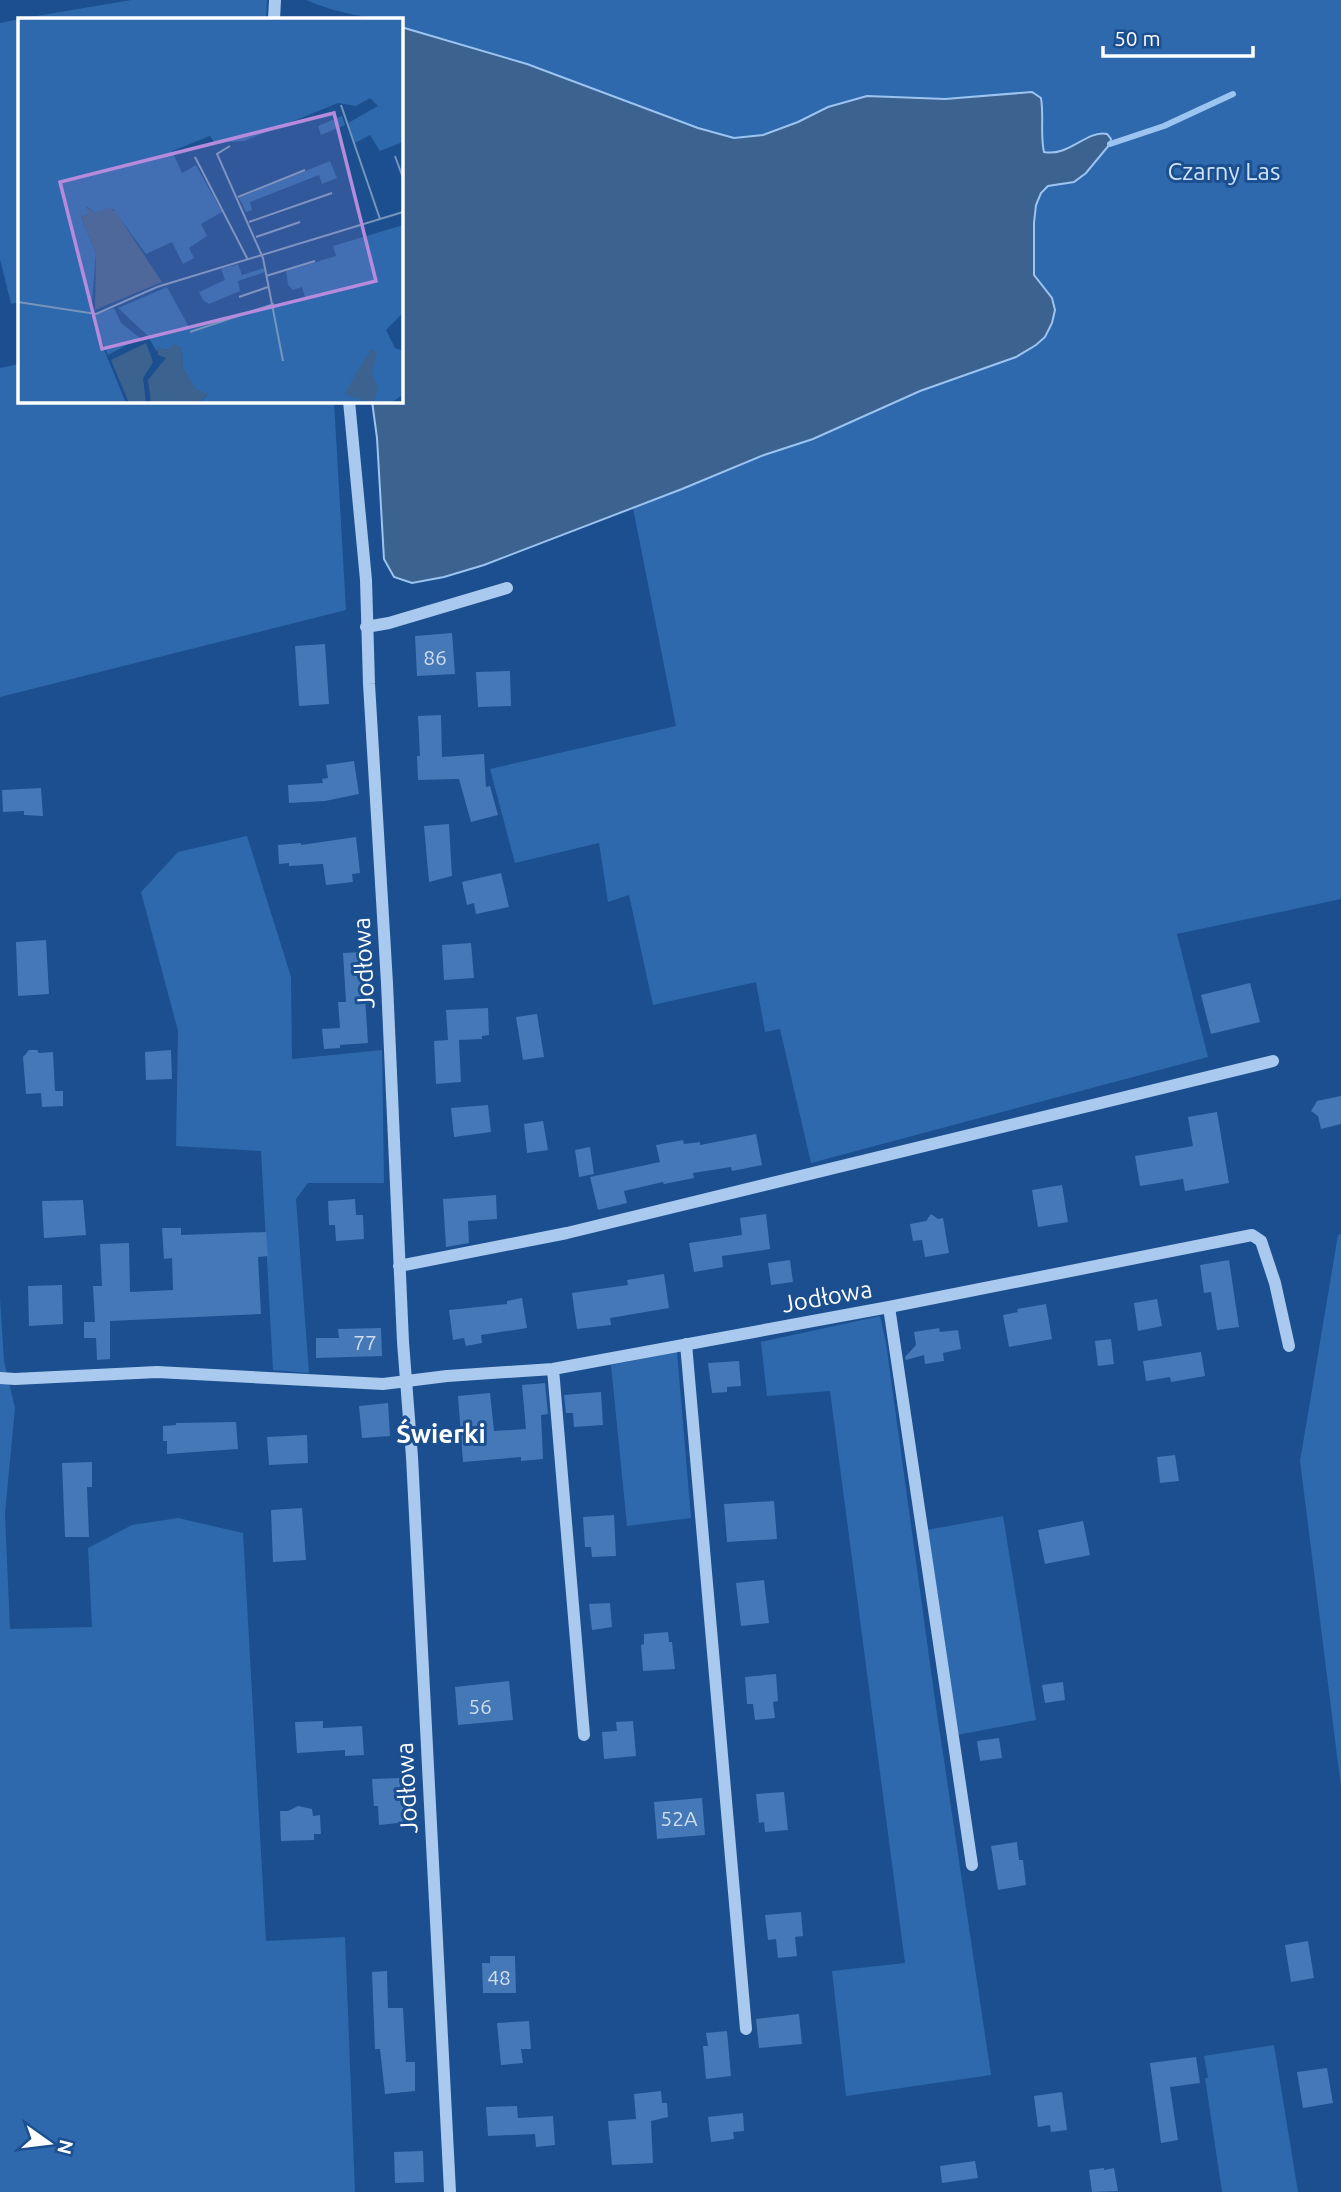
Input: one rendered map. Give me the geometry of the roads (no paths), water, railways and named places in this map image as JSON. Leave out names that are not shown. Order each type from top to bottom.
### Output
[{"type":"street","points":[[274,18],[275,0]]},
{"type":"street","name":"Jodłowa","points":[[349,402],[364,555],[399,1266],[450,2192]]},
{"type":"street","points":[[366,627],[507,588]]},
{"type":"street","points":[[399,1266],[580,1230],[1273,1061]]},
{"type":"street","name":"Jodłowa","points":[[0,1378],[157,1372],[383,1384],[552,1368],[889,1307],[1252,1235],[1261,1241],[1272,1272],[1289,1346]]},
{"type":"street","points":[[889,1307],[972,1865]]},
{"type":"street","points":[[685,1344],[746,2029]]},
{"type":"street","points":[[552,1368],[584,1735]]},
{"type":"waterway","points":[[1110,144],[1164,126],[1233,94]]},
{"type":"district","name":"Świerki","points":[[441,1434]]},
{"type":"park label","name":"Czarny Las","points":[[1224,172]]}]
